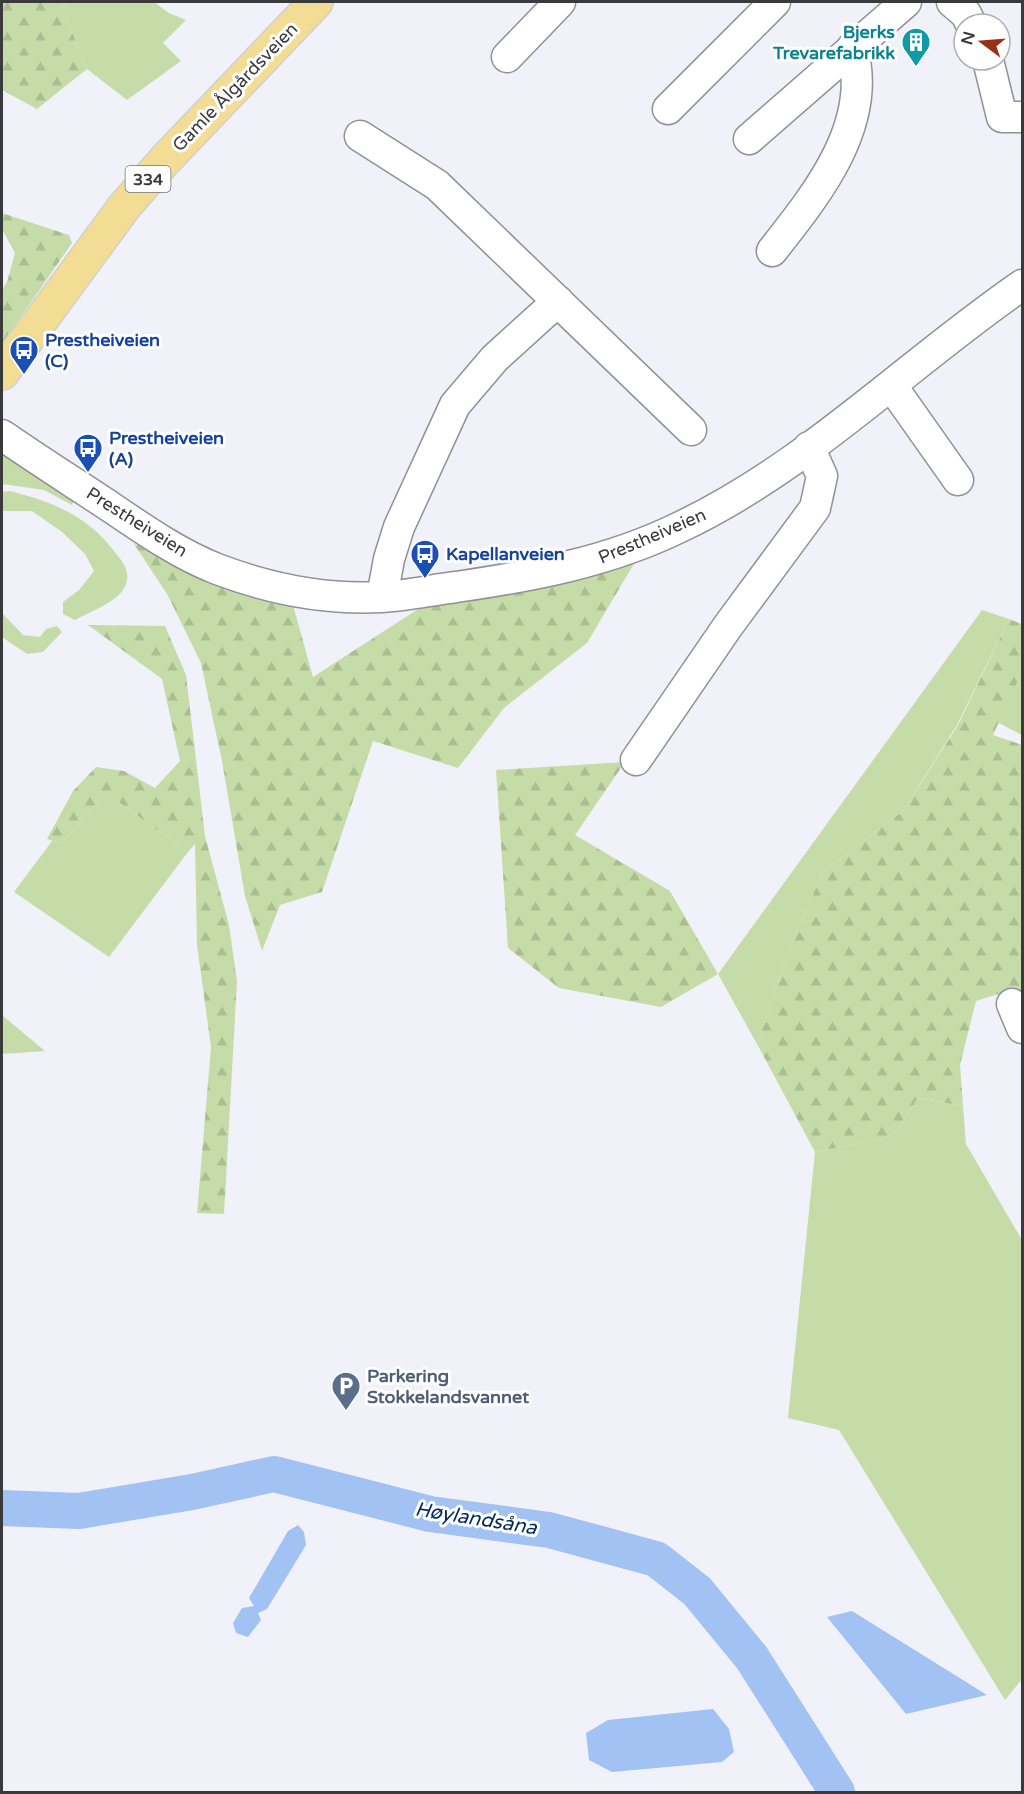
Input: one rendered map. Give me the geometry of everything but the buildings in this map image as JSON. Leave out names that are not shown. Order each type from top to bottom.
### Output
[{"type":"main road","name":"Gamle Ålgårdsveien","points":[[2,373],[124,207],[165,160],[316,2]]},
{"type":"street","points":[[507,57],[560,2]]},
{"type":"street","points":[[668,109],[775,2]]},
{"type":"street","points":[[748,139],[906,2]]},
{"type":"street","points":[[952,2],[964,12]]},
{"type":"street","points":[[772,251],[803,212],[844,142],[859,87],[852,48]]},
{"type":"street","points":[[991,72],[1002,117],[1023,117]]},
{"type":"street","points":[[360,136],[437,185],[691,430]]},
{"type":"street","name":"Prestheiveien","points":[[2,435],[166,544],[214,568],[264,585],[314,596],[382,597],[509,578],[588,562],[629,549],[718,507],[809,447],[980,315],[1023,285]]},
{"type":"street","points":[[382,597],[389,559],[399,528],[455,405],[495,358],[558,302]]},
{"type":"street","points":[[891,385],[958,480]]},
{"type":"street","points":[[636,760],[728,626],[815,508],[822,476],[809,447]]},
{"type":"green space","points":[[2,2],[65,2],[63,9],[87,69],[37,109],[2,90]]},
{"type":"green space","points":[[65,2],[154,2],[169,13],[186,20],[163,43],[181,61],[127,100],[87,69],[63,9]]},
{"type":"green space","points":[[2,213],[69,235],[72,243],[2,344],[2,290],[7,282],[15,253],[2,229]]},
{"type":"green space","points":[[2,454],[74,500],[72,505],[44,490],[2,484]]},
{"type":"green space","points":[[10,491],[56,506],[83,521],[95,531],[126,568],[126,584],[118,596],[75,620],[63,614],[63,602],[79,590],[94,571],[85,554],[62,532],[32,511],[2,511],[2,492]]},
{"type":"green space","points":[[134,544],[168,555],[236,592],[293,605],[313,677],[429,602],[635,562],[587,643],[504,708],[458,768],[373,741],[322,892],[280,905],[262,951],[245,896],[222,761],[201,663],[167,594]]},
{"type":"green space","points":[[982,610],[1009,619],[957,725],[903,811],[823,871],[789,951],[757,1044],[718,974]]},
{"type":"green space","points":[[2,613],[23,635],[40,637],[46,629],[57,626],[62,632],[43,652],[27,654],[2,637]]},
{"type":"green space","points":[[1009,619],[1022,624],[1022,672],[993,735],[1022,745],[1022,1009],[1017,988],[976,1001],[960,1065],[963,1106],[918,1098],[897,1131],[883,1139],[815,1152],[757,1044],[789,951],[823,871],[903,811],[958,725]]},
{"type":"green space","points":[[88,625],[165,626],[186,675],[205,836],[229,925],[237,981],[224,1214],[197,1213],[211,1047],[197,945],[195,844],[188,852],[106,793],[61,844],[47,839],[73,791],[96,767],[124,771],[155,788],[180,761],[162,679]]},
{"type":"green space","points":[[1022,672],[1022,735],[997,722]]},
{"type":"green space","points":[[625,762],[575,835],[670,891],[718,974],[661,1007],[559,988],[508,948],[496,770]]},
{"type":"green space","points":[[106,793],[188,852],[109,957],[14,892],[52,841],[61,844]]},
{"type":"green space","points":[[2,1015],[45,1051],[2,1054]]},
{"type":"green space","points":[[918,1098],[963,1106],[966,1144],[1022,1240],[1022,1679],[1005,1700],[839,1430],[788,1418],[815,1152],[883,1139],[897,1131]]},
{"type":"water","points":[[298,1525],[304,1532],[306,1545],[267,1609],[258,1613],[261,1620],[248,1637],[236,1633],[233,1623],[242,1608],[254,1606],[249,1598],[288,1531]]},
{"type":"water","points":[[852,1611],[987,1695],[906,1714],[827,1617]]},
{"type":"water","points":[[713,1709],[729,1729],[734,1752],[722,1762],[612,1772],[589,1760],[586,1733],[608,1720]]},
{"type":"waterway","name":"Høylandsåna","points":[[2,1508],[79,1511],[192,1492],[274,1474],[430,1514],[549,1530],[656,1559],[697,1591],[752,1658],[837,1792]]},
{"type":"place","name":"Bjerks Trevarefabrikk","points":[[916,68]]},
{"type":"place","name":"Prestheiveien (C)","points":[[24,376]]},
{"type":"place","name":"Prestheiveien (A)","points":[[88,474]]},
{"type":"place","name":"Kapellanveien","points":[[425,580]]},
{"type":"place","name":"Parkering Stokkelandsvannet","points":[[346,1412]]}]
